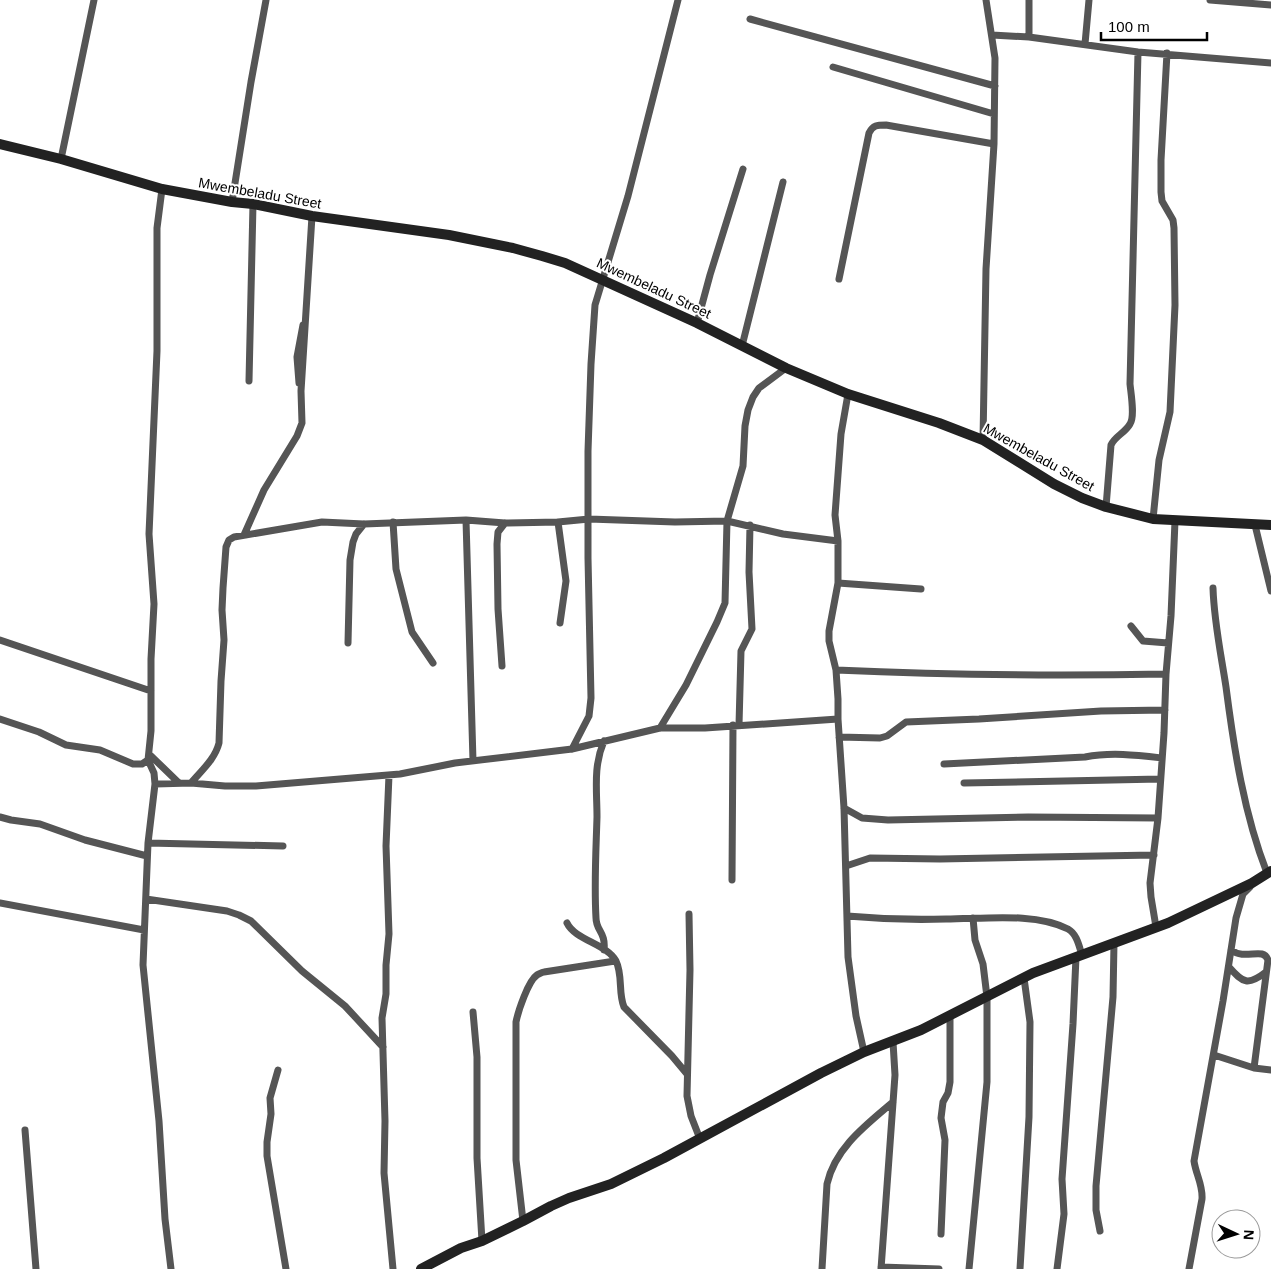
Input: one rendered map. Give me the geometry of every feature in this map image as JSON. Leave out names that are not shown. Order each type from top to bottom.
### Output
[{"type":"street","points":[[60,159],[94,0]]},
{"type":"street","points":[[232,202],[266,0]]},
{"type":"street","points":[[572,749],[589,716],[591,698],[588,451],[595,305],[628,196],[678,0]]},
{"type":"street","points":[[983,440],[986,269],[994,144],[995,58],[986,0]]},
{"type":"street","points":[[1029,0],[1029,36]]},
{"type":"street","points":[[1085,44],[1088,0]]},
{"type":"street","points":[[1210,0],[1271,5]]},
{"type":"street","points":[[750,19],[994,86]]},
{"type":"street","points":[[992,35],[1029,36],[1138,52],[1271,62]]},
{"type":"street","points":[[1106,508],[1111,445],[1130,424],[1132,417],[1130,384],[1138,52]]},
{"type":"street","points":[[1153,519],[1159,460],[1170,412],[1174,305],[1174,228],[1173,220],[1162,201],[1161,192],[1167,53]]},
{"type":"street","points":[[833,67],[994,114]]},
{"type":"street","points":[[839,279],[872,127],[886,125],[994,144]]},
{"type":"street","name":"Mwembeladu Street","points":[[0,144],[60,159],[162,190],[253,204],[312,216],[449,235],[513,248],[565,263],[697,323],[786,368],[848,394],[939,423],[983,440],[1054,484],[1106,508],[1153,519],[1271,525]]},
{"type":"street","points":[[697,323],[743,169]]},
{"type":"street","points":[[742,346],[783,182]]},
{"type":"street","points":[[162,190],[157,228],[158,350],[149,534],[154,604],[151,731],[148,757],[154,773],[155,784],[147,856],[144,930],[145,988],[159,1121],[170,1269]]},
{"type":"street","points":[[249,381],[253,204]]},
{"type":"street","points":[[244,535],[264,490],[299,431],[302,415],[301,395],[312,216]]},
{"type":"street","points":[[660,728],[686,685],[718,622],[725,603],[727,521],[743,466],[745,426],[748,410],[759,388],[786,368]]},
{"type":"street","points":[[848,394],[841,434],[835,515],[838,541],[838,583],[829,631],[830,651],[836,670],[844,808],[846,936],[850,982],[864,1052]]},
{"type":"street","points":[[191,782],[212,760],[220,743],[224,640],[222,610],[226,546],[229,540],[244,535],[322,522],[364,524],[466,520],[505,523],[558,522],[589,519],[674,522],[727,521],[783,534],[838,541]]},
{"type":"street","points":[[466,520],[473,761]]},
{"type":"street","points":[[1156,927],[1150,882],[1158,818],[1175,521]]},
{"type":"street","points":[[393,522],[396,569],[409,623],[412,632],[433,663]]},
{"type":"street","points":[[558,522],[566,581],[565,599],[560,623]]},
{"type":"street","points":[[502,666],[498,609],[497,544],[498,532],[505,523]]},
{"type":"street","points":[[348,643],[350,560],[356,534],[364,524]]},
{"type":"street","points":[[732,880],[736,725],[741,652],[752,630],[749,572],[750,525]]},
{"type":"street","points":[[1255,525],[1271,591]]},
{"type":"street","points":[[838,583],[921,589]]},
{"type":"street","points":[[421,1269],[461,1248],[482,1240],[569,1198],[611,1184],[864,1052],[922,1030],[1024,978],[1156,927],[1255,881],[1269,872],[1249,814],[1239,765],[1215,624],[1213,588]]},
{"type":"street","points":[[1131,626],[1143,641],[1168,644]]},
{"type":"street","points":[[0,640],[151,691]]},
{"type":"street","points":[[836,670],[904,673],[1166,674]]},
{"type":"street","points":[[839,737],[880,738],[887,736],[906,722],[1102,711],[1165,710]]},
{"type":"street","points":[[155,784],[191,782],[224,786],[256,786],[389,775],[473,761],[572,749],[660,728],[705,728],[838,718]]},
{"type":"street","points":[[0,719],[39,732],[66,745],[100,750],[133,764],[142,764],[148,757]]},
{"type":"street","points":[[604,741],[597,761],[596,771],[595,869],[596,920],[604,936],[604,950]]},
{"type":"street","points":[[944,764],[1127,754],[1162,758]]},
{"type":"street","points":[[148,757],[179,783]]},
{"type":"street","points":[[389,775],[386,846],[389,934],[386,994],[382,1018],[384,1173],[393,1269]]},
{"type":"street","points":[[964,783],[1160,779]]},
{"type":"street","points":[[844,808],[862,818],[888,820],[1028,817],[1158,818]]},
{"type":"street","points":[[0,817],[40,824],[85,840],[147,856]]},
{"type":"street","points":[[148,843],[283,846]]},
{"type":"street","points":[[846,866],[870,858],[940,860],[1154,855]]},
{"type":"street","points":[[1189,1269],[1202,1199],[1202,1189],[1195,1171],[1194,1161],[1214,1055],[1238,905],[1242,894],[1255,881]]},
{"type":"street","points":[[146,899],[239,914],[250,921],[302,971],[345,1006],[383,1047]]},
{"type":"street","points":[[0,903],[144,930]]},
{"type":"street","points":[[689,914],[690,970],[687,1096],[691,1116],[700,1139]]},
{"type":"street","points":[[847,916],[886,920],[1011,918],[1051,923],[1069,929],[1076,937],[1079,956],[1062,1179],[1064,1214],[1057,1269]]},
{"type":"street","points":[[969,1269],[988,1082],[987,997],[983,964],[975,940],[974,918]]},
{"type":"street","points":[[567,923],[571,929],[604,950],[616,961],[624,1007],[687,1074]]},
{"type":"street","points":[[1100,1230],[1096,1210],[1096,1186],[1113,997],[1114,943]]},
{"type":"street","points":[[1231,950],[1241,956],[1257,953],[1265,955],[1268,960],[1254,1068]]},
{"type":"street","points":[[523,1221],[516,1160],[516,1022],[519,1011],[533,979],[538,974],[616,961]]},
{"type":"street","points":[[1229,967],[1245,982],[1255,980],[1266,972]]},
{"type":"street","points":[[1020,1269],[1028,1143],[1030,1067],[1030,1022],[1024,978]]},
{"type":"street","points":[[473,1012],[477,1058],[477,1165],[482,1240]]},
{"type":"street","points":[[941,1234],[945,1140],[941,1118],[943,1102],[950,1082],[950,1015]]},
{"type":"street","points":[[892,1042],[895,1076],[881,1268],[939,1269]]},
{"type":"street","points":[[1214,1055],[1254,1068],[1271,1070]]},
{"type":"street","points":[[278,1070],[270,1098],[271,1114],[267,1156],[286,1269]]},
{"type":"street","points":[[822,1269],[830,1172],[837,1157],[854,1136],[893,1102]]},
{"type":"street","points":[[25,1130],[36,1269]]}]
